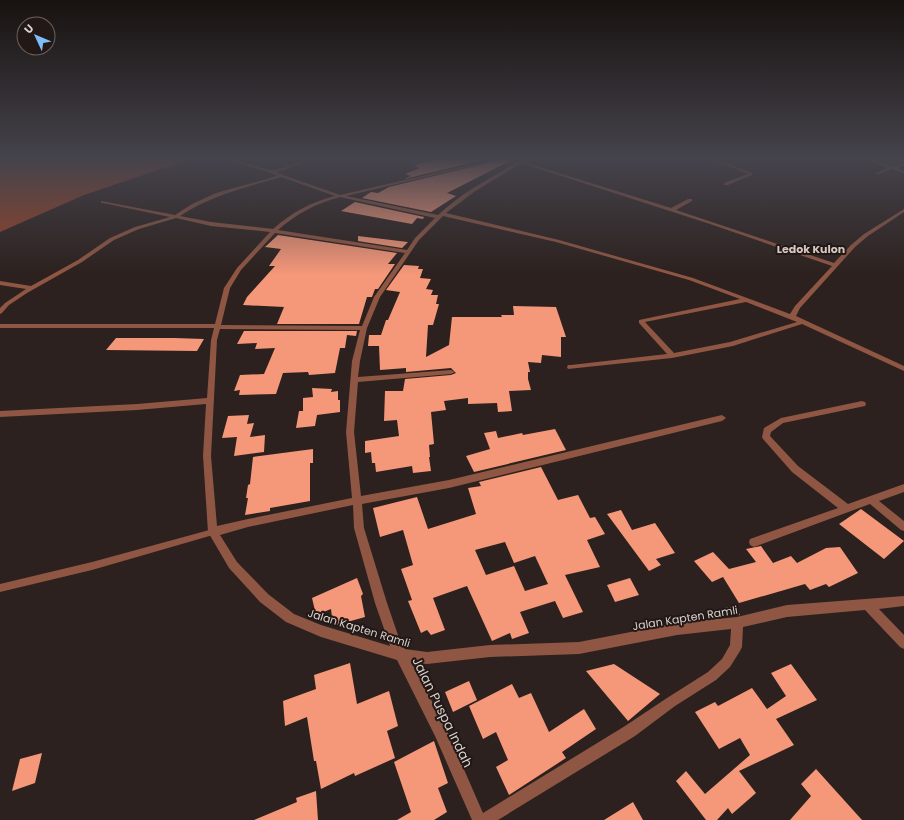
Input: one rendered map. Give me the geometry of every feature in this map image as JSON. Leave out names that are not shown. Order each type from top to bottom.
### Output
[{"type":"street","points":[[0,312],[7,304],[80,261],[112,239],[125,232],[176,216],[211,197]]},
{"type":"street","name":"Jalan Kapten Ramli","points":[[335,197],[328,199],[290,217],[274,231],[238,269],[227,288],[217,326],[210,401],[207,456],[213,532],[233,565],[264,598],[290,618],[321,631],[401,655],[427,658],[490,651],[579,648],[678,629],[737,623],[787,611],[904,601]]},
{"type":"street","points":[[346,197],[440,216],[588,250],[691,279],[804,322],[904,369]]},
{"type":"street","name":"Jalan Puspa Indah","points":[[463,197],[440,216],[416,239],[377,297],[364,328],[356,361],[350,432],[355,472],[359,528],[394,641],[440,732],[478,820]]},
{"type":"street","points":[[634,197],[835,264]]},
{"type":"street","points":[[672,210],[690,200]]},
{"type":"street","points":[[104,202],[211,224],[274,231],[408,252]]},
{"type":"street","points":[[792,317],[798,307],[835,264],[866,235],[904,210]]},
{"type":"street","points":[[0,283],[33,288]]},
{"type":"street","points":[[672,356],[640,322],[641,321],[746,300]]},
{"type":"street","points":[[571,367],[672,356],[731,344],[804,322]]},
{"type":"street","points":[[0,326],[364,328]]},
{"type":"street","points":[[354,380],[451,372]]},
{"type":"street","points":[[0,414],[137,407],[210,401]]},
{"type":"street","points":[[847,509],[795,468],[766,437],[767,430],[781,421],[862,404]]},
{"type":"street","points":[[213,532],[339,504],[449,484],[722,418]]},
{"type":"street","points":[[754,542],[904,488]]},
{"type":"street","points":[[871,500],[904,527]]},
{"type":"street","points":[[868,605],[904,643]]},
{"type":"street","points":[[485,820],[630,731],[671,702],[712,676],[726,663],[736,647],[737,623]]},
{"type":"lane","points":[[0,588],[92,566],[213,532]]},
{"type":"shaded area","points":[[0,197],[79,197],[0,232]]},
{"type":"building","points":[[363,197],[454,197],[431,212],[362,198]]},
{"type":"building","points":[[355,202],[424,217],[423,219],[417,218],[412,224],[341,211]]},
{"type":"building","points":[[278,235],[397,253],[388,264],[395,264],[378,289],[375,289],[372,297],[367,297],[359,324],[277,324],[284,307],[243,305],[247,297],[275,266],[269,266],[281,249],[265,247]]},
{"type":"building","points":[[358,236],[408,242],[402,248],[358,241]]},
{"type":"building","points":[[404,265],[419,266],[418,269],[423,269],[420,278],[431,279],[426,289],[433,290],[431,295],[438,295],[436,304],[439,304],[433,325],[428,325],[426,357],[449,345],[452,317],[502,317],[501,315],[514,315],[513,306],[556,307],[566,337],[561,337],[561,357],[542,355],[541,363],[528,362],[530,372],[528,372],[528,379],[531,390],[509,391],[512,411],[498,412],[497,403],[468,404],[468,398],[444,401],[446,410],[431,412],[434,444],[429,445],[431,471],[413,473],[412,466],[376,472],[375,463],[372,463],[371,452],[365,453],[365,441],[399,436],[397,420],[384,421],[385,391],[403,391],[405,379],[451,375],[456,373],[451,368],[406,372],[406,368],[380,370],[379,346],[368,346],[369,335],[381,335],[386,320],[388,320],[400,292],[386,290]]},
{"type":"building","points":[[244,331],[357,331],[356,336],[347,335],[345,348],[340,348],[335,373],[309,375],[308,372],[283,373],[276,394],[239,395],[240,390],[234,391],[240,375],[264,374],[275,348],[255,349],[257,343],[237,344]]},
{"type":"building","points":[[116,338],[204,339],[197,351],[106,350]]},
{"type":"building","points":[[312,388],[332,389],[331,392],[338,391],[340,412],[317,415],[315,426],[296,428],[299,411],[303,411],[303,398],[313,397]]},
{"type":"building","points":[[249,415],[247,424],[254,423],[250,437],[265,435],[264,452],[234,456],[237,437],[222,438],[228,416]]},
{"type":"building","points":[[555,429],[566,450],[474,472],[466,456],[490,449],[484,433],[496,431],[498,438]]},
{"type":"building","points":[[313,449],[313,463],[310,463],[310,501],[270,508],[270,511],[245,515],[248,498],[246,498],[248,485],[250,484],[253,457]]},
{"type":"building","points":[[541,467],[558,500],[578,495],[590,518],[595,517],[605,534],[587,540],[600,567],[565,575],[583,612],[563,618],[555,601],[520,612],[529,633],[512,639],[510,633],[492,641],[467,586],[433,598],[445,630],[431,635],[427,630],[421,633],[408,601],[412,600],[401,569],[413,565],[403,530],[380,537],[373,508],[417,497],[428,529],[476,514],[468,488],[481,486],[479,482]],"holes":[[[505,542],[514,563],[535,556],[548,584],[525,591],[514,566],[486,575],[475,550]]]},
{"type":"building","points":[[861,509],[904,541],[884,559],[839,524]]},
{"type":"building","points":[[621,510],[632,530],[655,523],[675,553],[656,559],[661,565],[649,571],[607,514]]},
{"type":"building","points":[[761,546],[773,563],[791,556],[797,563],[826,548],[840,547],[858,573],[829,587],[826,584],[810,590],[805,584],[739,603],[723,577],[712,582],[694,561],[713,552],[729,569],[756,562],[746,549]]},
{"type":"building","points":[[357,578],[363,594],[361,596],[365,617],[333,626],[331,609],[316,615],[312,598]]},
{"type":"building","points":[[630,578],[639,595],[615,602],[607,585]]},
{"type":"building","points":[[735,606],[740,615],[719,617],[715,610]]},
{"type":"building","points":[[350,663],[357,704],[389,691],[398,726],[387,731],[395,758],[355,776],[354,773],[321,789],[316,761],[314,761],[307,717],[285,726],[283,701],[316,689],[314,675]]},
{"type":"building","points":[[614,664],[660,694],[628,721],[586,671]]},
{"type":"building","points":[[791,664],[817,700],[776,719],[794,745],[739,771],[756,793],[732,814],[728,808],[717,820],[706,820],[676,781],[686,771],[705,794],[750,755],[740,738],[719,749],[695,712],[715,702],[718,706],[752,688],[767,709],[786,696],[771,673]]},
{"type":"building","points":[[469,681],[477,700],[453,712],[445,692]]},
{"type":"building","points":[[512,684],[519,698],[531,693],[549,732],[584,709],[596,729],[562,752],[566,758],[509,795],[496,767],[508,760],[496,732],[483,739],[469,706]]},
{"type":"building","points":[[434,741],[448,783],[438,788],[447,812],[434,820],[397,820],[411,812],[394,762]]},
{"type":"building","points":[[42,753],[35,783],[12,791],[20,759]]},
{"type":"building","points":[[816,769],[862,820],[790,820],[811,796],[801,784]]},
{"type":"building","points":[[316,791],[318,820],[254,820],[297,802],[296,798]]},
{"type":"building","points":[[633,802],[643,820],[604,820]]},
{"type":"district","name":"Ledok Kulon","points":[[811,249]]}]
